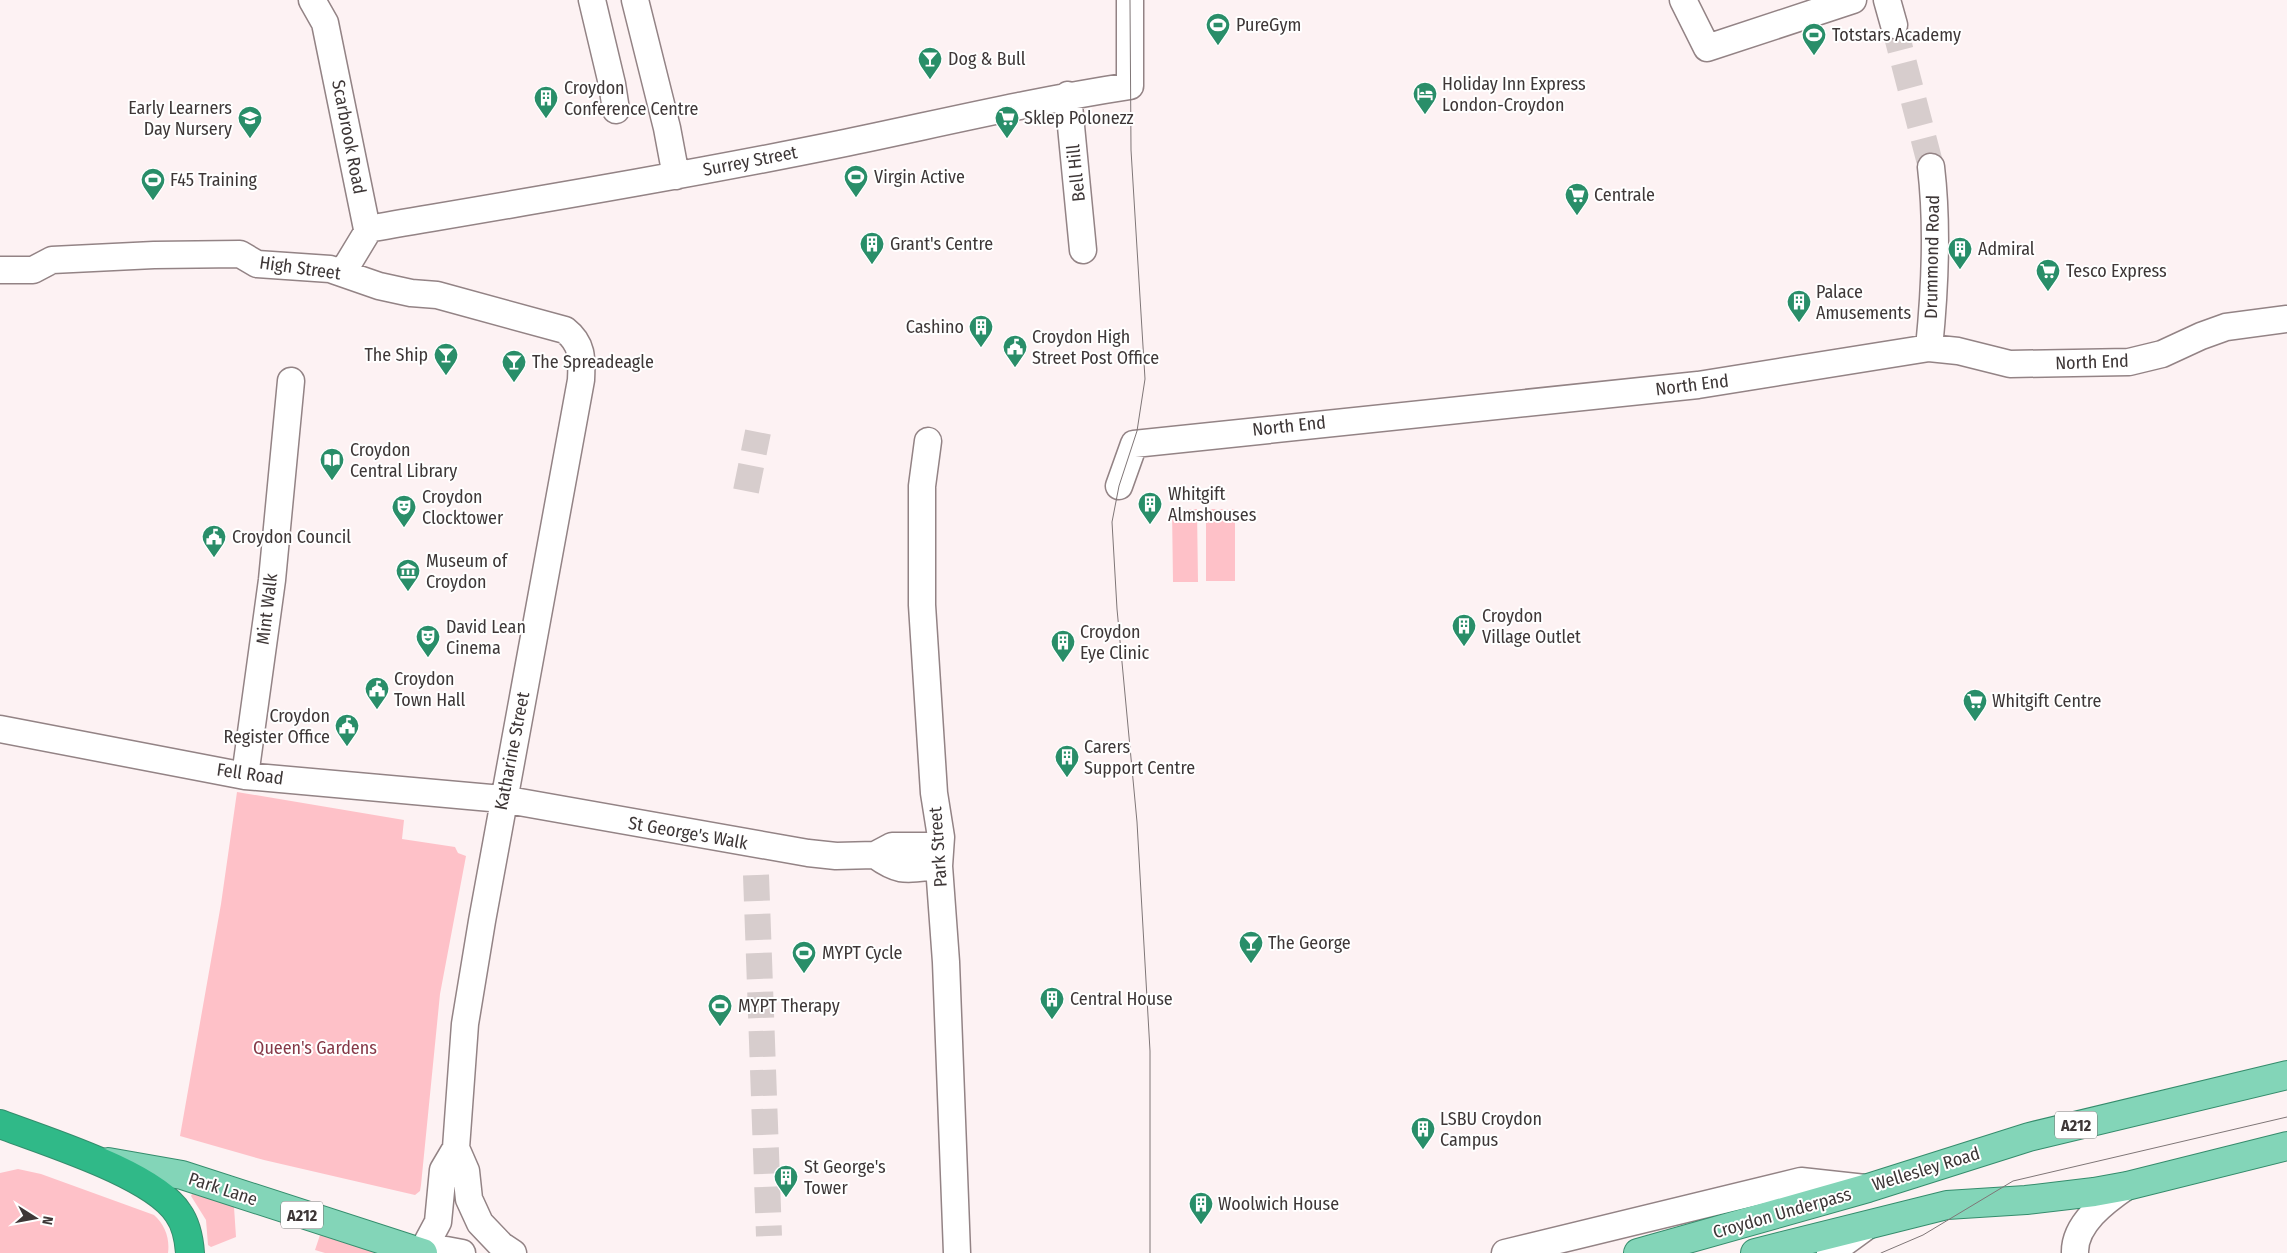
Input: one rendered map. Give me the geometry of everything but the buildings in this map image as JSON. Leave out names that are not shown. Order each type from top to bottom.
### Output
[{"type":"highway","points":[[0,1124],[97,1160],[153,1190],[169,1202],[178,1212],[185,1225],[190,1253]]},
{"type":"main road","name":"Wellesley Road","points":[[1868,1188],[2029,1137],[2287,1075]]},
{"type":"main road","points":[[1867,1226],[1947,1205],[2026,1200],[2127,1186],[2287,1146]]},
{"type":"main road","name":"Park Lane","points":[[97,1160],[182,1175],[423,1253]]},
{"type":"main road","name":"Croydon Underpass","points":[[1638,1253],[1868,1188]]},
{"type":"main road","name":"Croydon Underpass","points":[[1755,1253],[1867,1226]]},
{"type":"street","name":"Scarbrook Road","points":[[312,0],[326,23],[367,228]]},
{"type":"street","points":[[592,0],[612,84],[616,110]]},
{"type":"street","points":[[635,0],[667,128],[676,176]]},
{"type":"street","name":"Surrey Street","points":[[367,228],[676,176],[838,144],[1014,106],[1130,86],[1131,0]]},
{"type":"street","points":[[1683,0],[1707,48],[1853,0]]},
{"type":"street","points":[[1887,0],[1894,24]]},
{"type":"street","points":[[612,84],[654,79]]},
{"type":"street","name":"Bell Hill","points":[[1068,96],[1083,250]]},
{"type":"street","name":"Drummond Road","points":[[1930,337],[1934,202],[1931,167]]},
{"type":"street","points":[[343,272],[366,234],[367,228]]},
{"type":"street","name":"High Street","points":[[0,270],[33,270],[52,260],[154,255],[240,254],[257,264],[300,269],[319,267],[343,272],[379,286],[411,293],[437,295],[565,330],[573,336],[580,347],[582,357]]},
{"type":"street","name":"North End","points":[[1119,486],[1134,444],[1698,385],[1930,337],[1958,350],[2010,364],[2130,362],[2162,354],[2226,327],[2287,319]]},
{"type":"street","name":"Katharine Street","points":[[423,1253],[438,1222],[443,1170],[456,1148],[465,1024],[502,799],[581,380],[582,357]]},
{"type":"street","name":"Mint Walk","points":[[245,776],[272,580],[291,381]]},
{"type":"street","name":"Park Street","points":[[928,441],[922,486],[922,605],[934,793],[941,837],[939,856],[946,962],[957,1253]]},
{"type":"street","name":"Fell Road","points":[[0,729],[245,776],[372,788],[456,793],[502,799]]},
{"type":"street","name":"St George's Walk","points":[[502,799],[808,853],[875,855],[892,846],[939,856]]},
{"type":"street","name":"Katharine Street","points":[[456,1148],[466,1171],[469,1199],[480,1223],[501,1245],[513,1253]]},
{"type":"street","name":"Wellesley Road","points":[[1505,1253],[1801,1181],[1868,1188]]},
{"type":"street","points":[[2075,1253],[2075,1244],[2089,1219],[2108,1199],[2127,1186]]},
{"type":"street","points":[[1830,1253],[1867,1226]]},
{"type":"street","name":"Park Lane","points":[[423,1253],[446,1250],[462,1253]]},
{"type":"green space","points":[[1172,509],[1197,509],[1198,582],[1173,582]]},
{"type":"green space","points":[[1206,509],[1235,509],[1235,581],[1206,581]]},
{"type":"green space","name":"Queen's Gardens","points":[[237,792],[404,820],[402,839],[455,847],[458,853],[466,856],[440,994],[421,1185],[420,1191],[415,1195],[264,1160],[180,1136],[221,904]]},
{"type":"green space","points":[[18,1169],[41,1174],[154,1215],[166,1232],[168,1253],[0,1253],[0,1173]]},
{"type":"green space","points":[[193,1192],[234,1207],[236,1237],[211,1247],[208,1245],[206,1220],[191,1196]]},
{"type":"green space","points":[[320,1235],[377,1253],[325,1253],[315,1250]]},
{"type":"tunnel","points":[[1894,25],[1931,167]]},
{"type":"tunnel","points":[[746,491],[758,432]]},
{"type":"tunnel","points":[[756,875],[769,1236]]},
{"type":"tram line","points":[[1130,0],[1131,150],[1145,379],[1137,431],[1119,486],[1112,522],[1117,609],[1137,822],[1150,1051],[1150,1253]]},
{"type":"tram line","points":[[1881,1253],[1923,1235],[2013,1181],[2287,1117]]},
{"type":"place","name":"PureGym","points":[[1218,46]]},
{"type":"place","name":"Totstars Academy","points":[[1814,56]]},
{"type":"place","name":"Dog & Bull","points":[[930,80]]},
{"type":"place","name":"Holiday Inn Express London-Croydon","points":[[1425,115]]},
{"type":"place","name":"Croydon Conference Centre","points":[[546,119]]},
{"type":"place","name":"Early Learners Day Nursery","points":[[250,139]]},
{"type":"place","name":"Sklep Polonezz","points":[[1007,139]]},
{"type":"place","name":"Virgin Active","points":[[856,198]]},
{"type":"place","name":"F45 Training","points":[[153,201]]},
{"type":"place","name":"Centrale","points":[[1577,216]]},
{"type":"place","name":"Grant's Centre","points":[[872,265]]},
{"type":"place","name":"Admiral","points":[[1960,270]]},
{"type":"place","name":"Tesco Express","points":[[2048,292]]},
{"type":"place","name":"Palace Amusements","points":[[1799,323]]},
{"type":"place","name":"Cashino","points":[[981,348]]},
{"type":"place","name":"Croydon High Street Post Office","points":[[1015,368]]},
{"type":"place","name":"The Ship","points":[[446,376]]},
{"type":"place","name":"The Spreadeagle","points":[[514,383]]},
{"type":"place","name":"Croydon Central Library","points":[[332,481]]},
{"type":"place","name":"Whitgift Almshouses","points":[[1150,525]]},
{"type":"place","name":"Croydon Clocktower","points":[[404,528]]},
{"type":"place","name":"Croydon Council","points":[[214,558]]},
{"type":"place","name":"Museum of Croydon","points":[[408,592]]},
{"type":"place","name":"Croydon Village Outlet","points":[[1464,647]]},
{"type":"place","name":"David Lean Cinema","points":[[428,658]]},
{"type":"place","name":"Croydon Eye Clinic","points":[[1063,663]]},
{"type":"place","name":"Croydon Town Hall","points":[[377,710]]},
{"type":"place","name":"Whitgift Centre","points":[[1975,722]]},
{"type":"place","name":"Croydon Register Office","points":[[347,747]]},
{"type":"place","name":"Carers Support Centre","points":[[1067,778]]},
{"type":"place","name":"The George","points":[[1251,964]]},
{"type":"place","name":"MYPT Cycle","points":[[804,974]]},
{"type":"place","name":"Central House","points":[[1052,1020]]},
{"type":"place","name":"MYPT Therapy","points":[[720,1027]]},
{"type":"place","name":"LSBU Croydon Campus","points":[[1423,1150]]},
{"type":"place","name":"St George's Tower","points":[[786,1198]]},
{"type":"place","name":"Woolwich House","points":[[1201,1225]]}]
